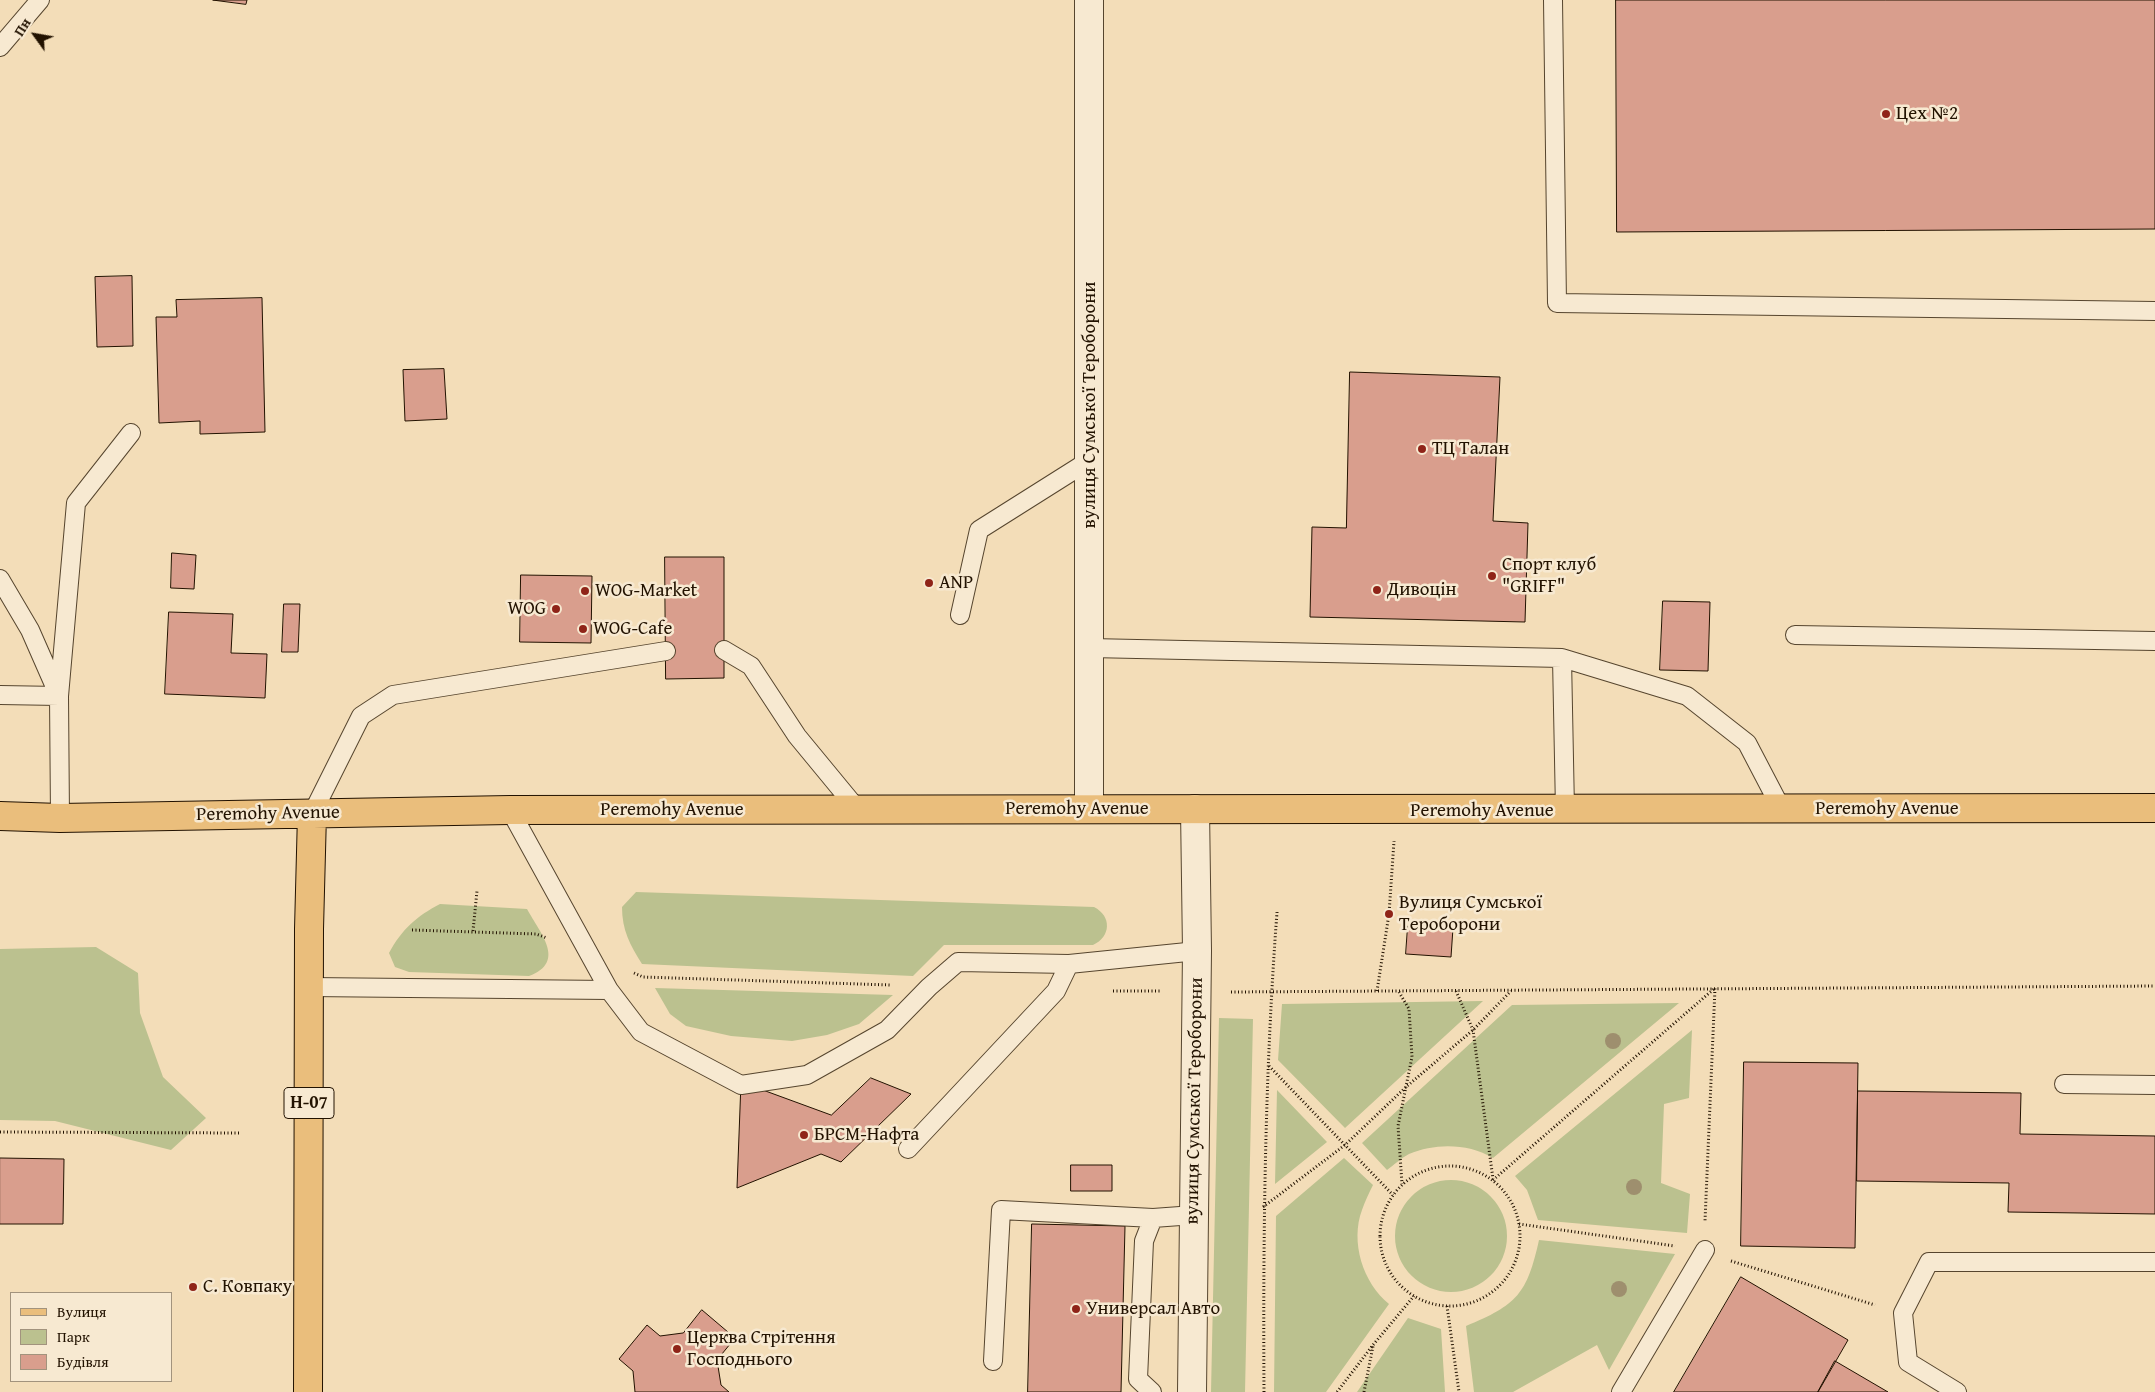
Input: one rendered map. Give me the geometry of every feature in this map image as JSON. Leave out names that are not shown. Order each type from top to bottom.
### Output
[{"type":"main road","name":"Peremohy Avenue","points":[[0,816],[60,818],[510,810],[1195,809],[1396,811],[2155,808]]},
{"type":"main road","name":"Н-07","points":[[308,1392],[309,987],[312,814]]},
{"type":"street","name":"вулиця Сумської Тероборони","points":[[1089,0],[1089,809]]},
{"type":"street","name":"вулиця Сумської Тероборони","points":[[1192,1392],[1197,951],[1195,809]]},
{"type":"lane","points":[[0,47],[40,0]]},
{"type":"lane","points":[[1553,0],[1557,303],[2155,311]]},
{"type":"lane","points":[[60,818],[59,696],[76,503],[132,433]]},
{"type":"lane","points":[[960,615],[979,530],[1090,460]]},
{"type":"lane","points":[[0,579],[30,630],[59,696]]},
{"type":"lane","points":[[1795,635],[2155,641]]},
{"type":"lane","points":[[1090,648],[1562,658],[1687,696],[1746,743],[1782,810]]},
{"type":"lane","points":[[724,650],[750,666],[797,736],[858,810]]},
{"type":"lane","points":[[312,814],[361,716],[393,695],[666,651]]},
{"type":"lane","points":[[1562,658],[1565,810]]},
{"type":"lane","points":[[0,695],[59,696]]},
{"type":"lane","points":[[510,810],[609,990],[641,1032],[741,1085],[807,1075],[887,1030],[929,987],[958,962],[1069,964],[1197,951]]},
{"type":"lane","points":[[908,1149],[1056,991],[1069,964]]},
{"type":"lane","points":[[309,987],[609,990]]},
{"type":"lane","points":[[2064,1084],[2155,1085]]},
{"type":"lane","points":[[992,1362],[1001,1210],[1153,1218],[1194,1216]]},
{"type":"lane","points":[[1152,1392],[1138,1379],[1144,1240],[1153,1218]]},
{"type":"lane","points":[[1621,1392],[1705,1250]]},
{"type":"lane","points":[[1957,1392],[1908,1362],[1903,1313],[1929,1262],[2155,1262]]},
{"type":"path","points":[[1377,992],[1389,914],[1396,811]]},
{"type":"path","points":[[473,931],[477,891]]},
{"type":"path","points":[[1264,1392],[1262,1207],[1270,992],[1277,912]]},
{"type":"path","points":[[412,930],[536,934],[643,977],[929,987]]},
{"type":"path","points":[[1056,991],[1377,992],[2155,986]]},
{"type":"path","points":[[1493,1180],[1715,988]]},
{"type":"path","points":[[1705,1250],[1704,1198],[1715,988]]},
{"type":"path","points":[[1262,1207],[1345,1144],[1406,1087],[1473,1030],[1512,990]]},
{"type":"path","points":[[1399,991],[1409,1009],[1412,1057],[1398,1126],[1402,1184]]},
{"type":"path","points":[[1456,991],[1473,1030],[1493,1180]]},
{"type":"path","points":[[1268,1066],[1393,1195]]},
{"type":"path","points":[[0,1132],[241,1133]]},
{"type":"path","points":[[1444,1166],[1457,1166],[1476,1170],[1493,1180],[1511,1200],[1520,1224],[1520,1245],[1514,1265],[1503,1282],[1487,1296],[1468,1304],[1447,1306],[1430,1304],[1414,1296],[1397,1281],[1385,1262],[1380,1239],[1383,1216],[1393,1195],[1402,1184],[1418,1173],[1444,1166]]},
{"type":"path","points":[[1520,1224],[1705,1250],[1743,1266],[1903,1313]]},
{"type":"path","points":[[1338,1392],[1373,1345],[1414,1296]]},
{"type":"path","points":[[1447,1306],[1459,1392]]},
{"type":"path","points":[[1364,1392],[1373,1345]]},
{"type":"green space","points":[[636,892],[1094,907],[1104,916],[1107,926],[1103,937],[1093,945],[944,945],[913,976],[642,964],[628,937],[622,915],[622,907]]},
{"type":"green space","points":[[440,904],[527,909],[547,946],[547,963],[540,970],[529,976],[409,972],[395,967],[389,953],[399,937],[417,918]]},
{"type":"green space","points":[[96,947],[138,973],[140,1013],[163,1077],[206,1118],[171,1150],[55,1121],[0,1120],[0,949]]},
{"type":"green space","points":[[655,988],[893,995],[859,1024],[827,1035],[792,1041],[731,1036],[686,1026],[670,1014]]},
{"type":"green space","points":[[1483,1001],[1345,1128],[1278,1060],[1282,1004]]},
{"type":"green space","points":[[1679,1003],[1493,1158],[1462,1147],[1440,1146],[1409,1154],[1387,1170],[1362,1143],[1512,1005]]},
{"type":"green space","points":[[1219,1018],[1253,1019],[1245,1392],[1211,1392]]},
{"type":"green space","points":[[1692,1030],[1689,1098],[1664,1104],[1661,1183],[1690,1194],[1687,1233],[1538,1220],[1527,1190],[1515,1176]]},
{"type":"green space","points":[[1277,1090],[1327,1142],[1275,1184]]},
{"type":"green space","points":[[1344,1158],[1373,1185],[1363,1207],[1359,1222],[1358,1248],[1361,1261],[1372,1285],[1389,1304],[1326,1392],[1274,1392],[1276,1216]]},
{"type":"green space","points":[[1451,1180],[1462,1181],[1472,1185],[1490,1197],[1502,1215],[1506,1225],[1506,1247],[1502,1257],[1490,1275],[1472,1287],[1462,1291],[1451,1292],[1440,1291],[1430,1287],[1412,1275],[1400,1257],[1396,1247],[1395,1236],[1396,1225],[1400,1215],[1412,1197],[1430,1185],[1440,1181]]},
{"type":"green space","points":[[1539,1240],[1675,1254],[1609,1370],[1597,1345],[1513,1392],[1474,1392],[1466,1326],[1497,1311],[1517,1295],[1530,1273]]},
{"type":"green space","points":[[1408,1318],[1441,1329],[1445,1392],[1357,1392]]},
{"type":"building","points":[[213,0],[247,0],[246,4]]},
{"type":"building","name":"Цех №2","points":[[1616,0],[2155,0],[2155,229],[1617,232]]},
{"type":"building","points":[[132,276],[133,346],[97,347],[95,277]]},
{"type":"building","points":[[262,298],[265,432],[200,434],[200,421],[159,423],[156,317],[177,317],[176,300]]},
{"type":"building","points":[[444,369],[447,419],[405,421],[403,370]]},
{"type":"building","name":"ТЦ Талан","points":[[1350,372],[1500,377],[1493,521],[1528,523],[1525,622],[1310,617],[1312,527],[1346,528]]},
{"type":"building","points":[[172,553],[196,555],[194,589],[171,588]]},
{"type":"building","points":[[665,557],[724,557],[724,678],[666,679]]},
{"type":"building","name":"WOG","points":[[521,575],[592,576],[591,643],[520,642]]},
{"type":"building","points":[[1663,601],[1710,602],[1708,671],[1660,670]]},
{"type":"building","points":[[284,604],[300,604],[298,652],[282,652]]},
{"type":"building","points":[[169,612],[233,614],[231,653],[267,654],[265,698],[165,694]]},
{"type":"building","points":[[1408,926],[1453,928],[1451,957],[1406,954]]},
{"type":"building","points":[[1744,1062],[1858,1063],[1855,1248],[1741,1246]]},
{"type":"building","name":"БРСМ-Нафта","points":[[871,1078],[911,1094],[841,1162],[821,1154],[737,1188],[741,1082],[831,1115]]},
{"type":"building","points":[[1858,1091],[2021,1093],[2020,1134],[2155,1136],[2155,1214],[2008,1212],[2009,1183],[1857,1181]]},
{"type":"building","points":[[0,1158],[64,1159],[63,1224],[0,1224]]},
{"type":"building","points":[[1071,1165],[1112,1165],[1112,1191],[1071,1191]]},
{"type":"building","name":"Универсал Авто","points":[[1032,1224],[1125,1226],[1121,1392],[1028,1392]]},
{"type":"building","points":[[1741,1277],[1848,1340],[1818,1392],[1674,1392]]},
{"type":"building","name":"Церква Стрітення Господнього","points":[[702,1310],[735,1338],[717,1360],[721,1385],[729,1392],[635,1392],[633,1371],[619,1359],[647,1325],[660,1336],[683,1333]]},
{"type":"building","points":[[1835,1361],[1888,1392],[1818,1392]]},
{"type":"place","name":"Цех №2","points":[[1886,114]]},
{"type":"place","name":"ТЦ Талан","points":[[1422,449]]},
{"type":"place","name":"Спорт клуб \"GRIFF\"","points":[[1492,576]]},
{"type":"place","name":"ANP","points":[[929,583]]},
{"type":"place","name":"Дивоцін","points":[[1377,590]]},
{"type":"place","name":"WOG-Market","points":[[585,591]]},
{"type":"place","name":"WOG","points":[[556,609]]},
{"type":"place","name":"WOG-Cafe","points":[[583,629]]},
{"type":"place","name":"Вулиця Сумської Тероборони","points":[[1389,914]]},
{"type":"place","name":"БРСМ-Нафта","points":[[804,1135]]},
{"type":"place","name":"С. Ковпаку","points":[[193,1287]]},
{"type":"place","name":"Универсал Авто","points":[[1076,1309]]},
{"type":"place","name":"Церква Стрітення Господнього","points":[[677,1349]]}]
